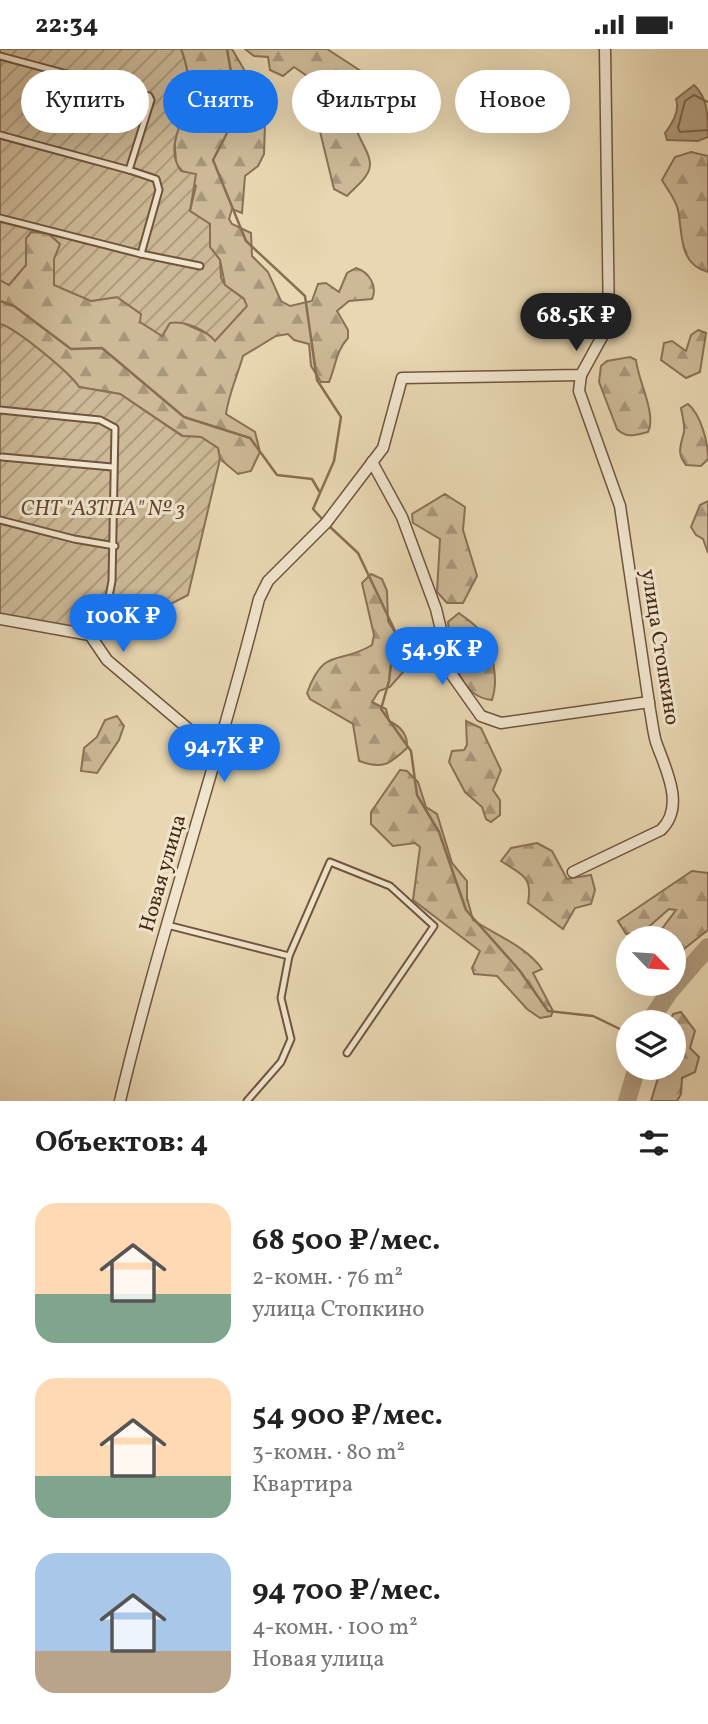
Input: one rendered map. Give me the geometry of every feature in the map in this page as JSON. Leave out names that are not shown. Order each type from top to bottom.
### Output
[{"type":"street","points":[[582,375],[609,324],[606,49]]},
{"type":"street","name":"Новая улица","points":[[120,1101],[259,599],[268,581],[326,523],[383,447],[402,378],[582,375]]},
{"type":"street","name":"улица Стопкино","points":[[573,872],[668,824],[672,799],[667,766],[656,742],[620,506],[579,391],[582,375]]},
{"type":"street","points":[[372,462],[407,530],[436,609],[452,675],[481,716],[501,723],[649,702]]},
{"type":"street","points":[[0,619],[90,635],[107,660],[218,754]]},
{"type":"lane","points":[[0,56],[149,96],[151,100],[130,170]]},
{"type":"lane","points":[[0,135],[156,179],[159,190],[141,254]]},
{"type":"lane","points":[[0,218],[200,267]]},
{"type":"lane","points":[[0,410],[108,423],[115,428],[112,467],[115,546],[107,607],[93,640]]},
{"type":"lane","points":[[2,457],[112,467]]},
{"type":"lane","points":[[0,520],[74,539],[115,546]]},
{"type":"lane","points":[[247,1101],[281,1062],[290,1039],[281,998],[289,956],[330,862],[390,886],[434,926],[347,1053]]},
{"type":"lane","points":[[167,925],[289,956]]},
{"type":"green space","points":[[0,49],[181,49],[187,70],[163,70],[163,133],[177,133],[174,154],[176,163],[181,171],[196,174],[190,211],[210,224],[210,247],[220,260],[221,278],[225,285],[244,299],[247,306],[215,341],[188,324],[176,322],[170,323],[162,336],[140,322],[141,314],[117,297],[91,301],[54,285],[54,259],[60,244],[48,233],[31,232],[26,238],[26,265],[9,285],[0,280]]},
{"type":"green space","points":[[181,49],[232,49],[244,70],[187,70]]},
{"type":"green space","points":[[245,49],[327,49],[359,70],[298,70],[294,67],[283,76],[278,74],[278,70],[270,70],[268,57],[254,56]]},
{"type":"green space","points":[[265,133],[264,154],[258,166],[245,176],[242,213],[232,209],[229,219],[232,224],[251,233],[252,256],[268,272],[281,301],[290,306],[312,301],[318,284],[326,283],[339,292],[347,273],[356,268],[368,276],[374,289],[372,299],[349,301],[337,311],[348,330],[348,338],[339,353],[329,382],[321,382],[311,366],[309,344],[294,340],[288,334],[276,336],[243,356],[226,414],[255,432],[260,452],[251,471],[238,474],[220,459],[218,448],[201,437],[183,436],[120,394],[79,387],[42,352],[0,324],[0,280],[9,285],[26,265],[26,238],[31,232],[48,233],[60,244],[57,262],[60,270],[91,301],[117,297],[141,314],[162,336],[170,322],[179,321],[210,335],[244,299],[225,285],[220,260],[210,247],[210,224],[190,211],[196,186],[176,164],[175,134]]},
{"type":"green space","points":[[320,133],[358,133],[369,157],[369,170],[347,196],[334,189]]},
{"type":"green space","points":[[691,152],[708,156],[708,272],[698,268],[687,255],[677,206],[662,180],[675,157]]},
{"type":"green space","name":"СНТ \"АЗТПА\" № 3","points":[[0,324],[42,352],[79,387],[120,394],[182,436],[201,437],[218,448],[220,459],[188,595],[105,638],[93,631],[0,616]]},
{"type":"green space","points":[[698,330],[706,333],[700,372],[686,378],[661,360],[664,343],[672,341],[686,351],[691,335]]},
{"type":"green space","points":[[630,357],[636,360],[650,416],[648,432],[631,435],[617,429],[599,382],[601,366],[607,361]]},
{"type":"green space","points":[[688,404],[697,415],[707,445],[708,459],[701,466],[686,465],[680,453],[684,429],[681,408]]},
{"type":"green space","points":[[445,494],[465,507],[463,530],[477,576],[463,603],[447,603],[437,592],[440,539],[413,523],[412,514]]},
{"type":"green space","points":[[708,501],[708,553],[703,539],[696,535],[691,527],[700,505]]},
{"type":"green space","points":[[371,574],[382,579],[387,591],[388,621],[400,641],[397,652],[404,671],[390,687],[379,691],[372,702],[386,709],[389,721],[403,731],[407,743],[407,748],[396,758],[380,765],[359,761],[353,724],[310,699],[307,693],[320,668],[327,662],[372,645],[374,635],[362,583]]},
{"type":"green space","points":[[459,613],[478,628],[485,638],[495,674],[492,700],[471,691],[458,671],[448,622]]},
{"type":"green space","points":[[117,716],[124,726],[119,740],[97,773],[81,771],[84,748],[97,737],[105,720]]},
{"type":"green space","points":[[466,721],[481,728],[501,770],[493,790],[500,800],[500,815],[491,822],[486,819],[482,807],[465,792],[449,762],[452,751],[464,750],[467,745]]},
{"type":"green space","points":[[400,770],[407,771],[418,782],[426,807],[437,814],[452,863],[467,881],[467,898],[473,920],[520,948],[542,969],[533,973],[553,1011],[551,1016],[540,1018],[527,1009],[497,976],[474,974],[472,968],[480,951],[413,900],[420,847],[415,843],[393,846],[371,824],[371,812]]},
{"type":"green space","points":[[537,843],[552,851],[567,879],[591,875],[595,890],[591,904],[575,908],[563,929],[528,903],[529,887],[524,877],[501,861],[511,848]]},
{"type":"green space","points":[[692,871],[708,873],[708,930],[686,947],[686,926],[664,926],[676,910],[669,909],[650,926],[621,926],[618,921]]},
{"type":"green space","points":[[686,1019],[695,1031],[690,1048],[699,1057],[695,1072],[686,1076]]},
{"type":"green space","points":[[657,1080],[682,1080],[681,1094],[677,1101],[651,1101]]},
{"type":"water","points":[[694,85],[705,102],[708,137],[698,141],[667,140],[665,133],[676,112],[676,99]]},
{"type":"waterway","points":[[227,49],[238,112],[213,160],[246,241],[305,296],[317,380],[341,417],[334,461],[313,509],[324,521]]},
{"type":"waterway","points":[[0,301],[14,306],[71,349],[102,348],[184,417],[250,438],[277,475],[312,479],[319,491]]},
{"type":"waterway","points":[[329,526],[358,553],[395,631],[389,681],[381,709],[411,751],[417,795],[439,832],[466,910],[520,971],[548,1011],[593,1016],[616,1027]]},
{"type":"waterway","points":[[657,1010],[708,947]]},
{"type":"waterway","points":[[627,1101],[633,1080]]}]
